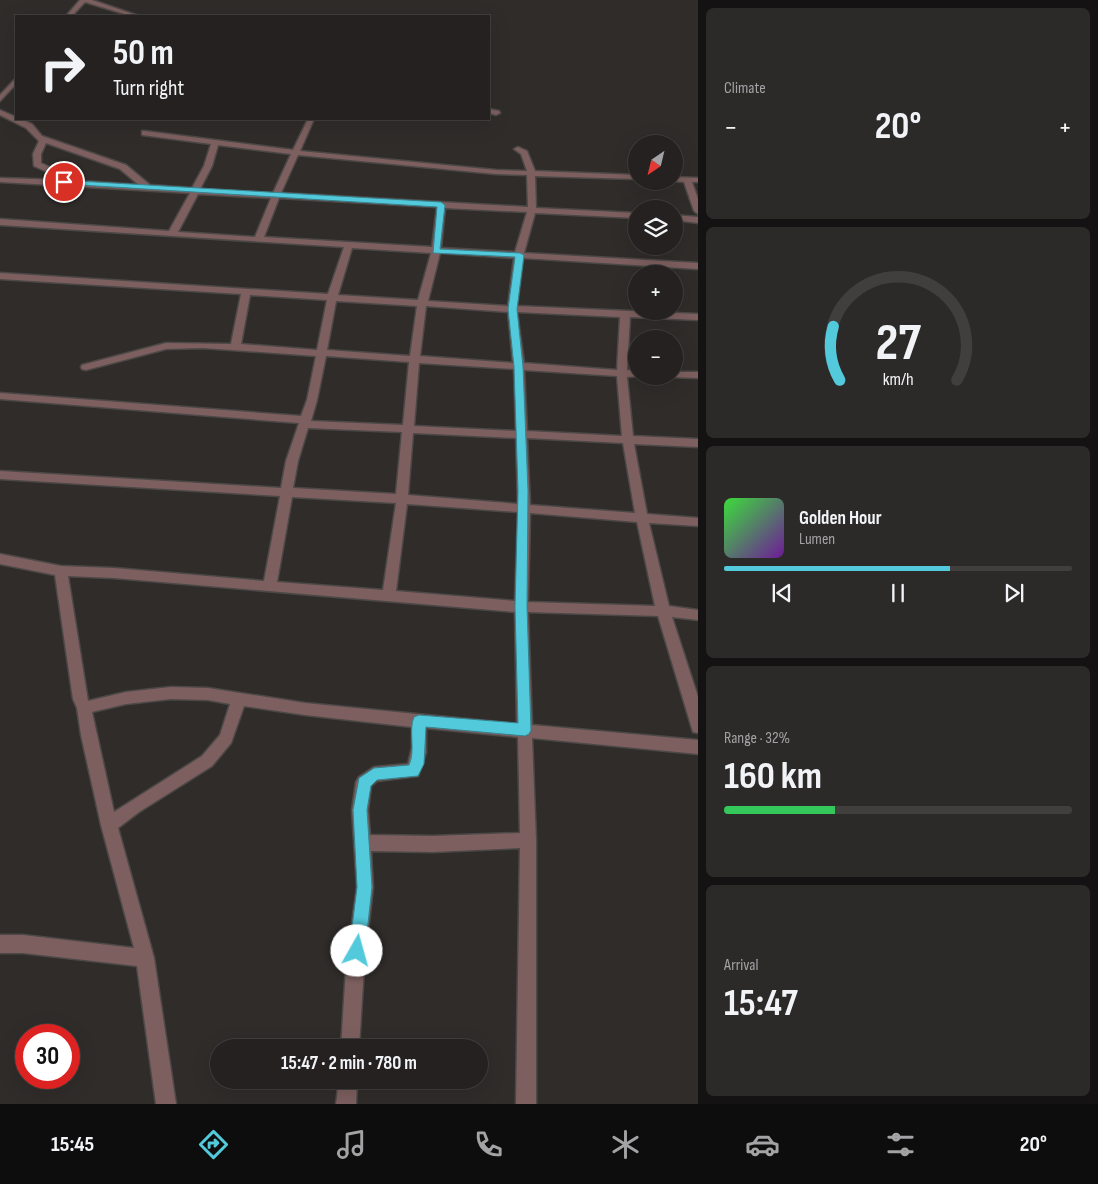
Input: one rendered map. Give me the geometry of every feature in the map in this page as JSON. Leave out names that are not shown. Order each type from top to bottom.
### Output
[{"type":"street","points":[[69,15],[84,0],[133,15]]},
{"type":"street","points":[[0,98],[15,81]]},
{"type":"street","points":[[0,112],[15,119]]},
{"type":"street","points":[[17,120],[29,126],[35,135],[43,140],[123,167],[148,188]]},
{"type":"street","points":[[259,238],[276,195],[311,120]]},
{"type":"street","points":[[145,133],[295,153],[532,173],[628,177]]},
{"type":"street","points":[[43,140],[37,154],[37,164],[78,183]]},
{"type":"street","points":[[172,234],[208,166],[215,143]]},
{"type":"street","points":[[518,149],[524,153],[532,173],[532,210],[520,255],[512,309],[519,367],[524,510],[521,607],[528,840],[526,1104]]},
{"type":"street","points":[[0,180],[628,216]]},
{"type":"street","points":[[683,180],[698,180]]},
{"type":"street","points":[[686,180],[698,211]]},
{"type":"street","points":[[388,594],[402,499],[414,360],[422,304],[436,251],[441,205]]},
{"type":"street","points":[[683,219],[698,220]]},
{"type":"street","points":[[0,222],[436,251],[698,266]]},
{"type":"street","points":[[270,585],[292,461],[312,400],[332,298],[349,245]]},
{"type":"street","points":[[0,276],[422,304],[698,317]]},
{"type":"street","points":[[235,348],[246,292]]},
{"type":"street","points":[[625,314],[622,374],[628,439],[642,517],[663,611],[692,700],[698,727]]},
{"type":"street","points":[[86,367],[166,346],[203,345],[628,374]]},
{"type":"street","points":[[683,375],[698,375]]},
{"type":"street","points":[[0,396],[409,430],[698,443]]},
{"type":"street","points":[[0,475],[402,499],[524,510],[698,522]]},
{"type":"street","points":[[0,559],[61,571],[114,573],[388,594],[521,607],[663,611],[698,615]]},
{"type":"street","points":[[61,571],[80,699],[84,708],[88,735],[109,825],[145,958],[166,1104]]},
{"type":"street","points":[[84,708],[126,698],[171,693],[208,694],[306,709],[698,747]]},
{"type":"street","points":[[109,825],[133,807],[207,761],[226,738],[239,698]]},
{"type":"street","points":[[351,1039],[355,968],[364,887],[360,810],[364,782],[374,774],[413,771],[417,764],[420,745],[419,721]]},
{"type":"street","points":[[362,843],[433,844],[528,840]]},
{"type":"street","points":[[0,944],[23,944],[145,958]]},
{"type":"street","points":[[346,1104],[347,1089]]},
{"type":"route","points":[[64,182],[441,205],[436,251],[520,255],[512,309],[519,367],[524,510],[521,607],[525,730],[419,721],[420,745],[417,764],[413,771],[374,774],[364,782],[360,810],[364,887],[357,951]]}]
